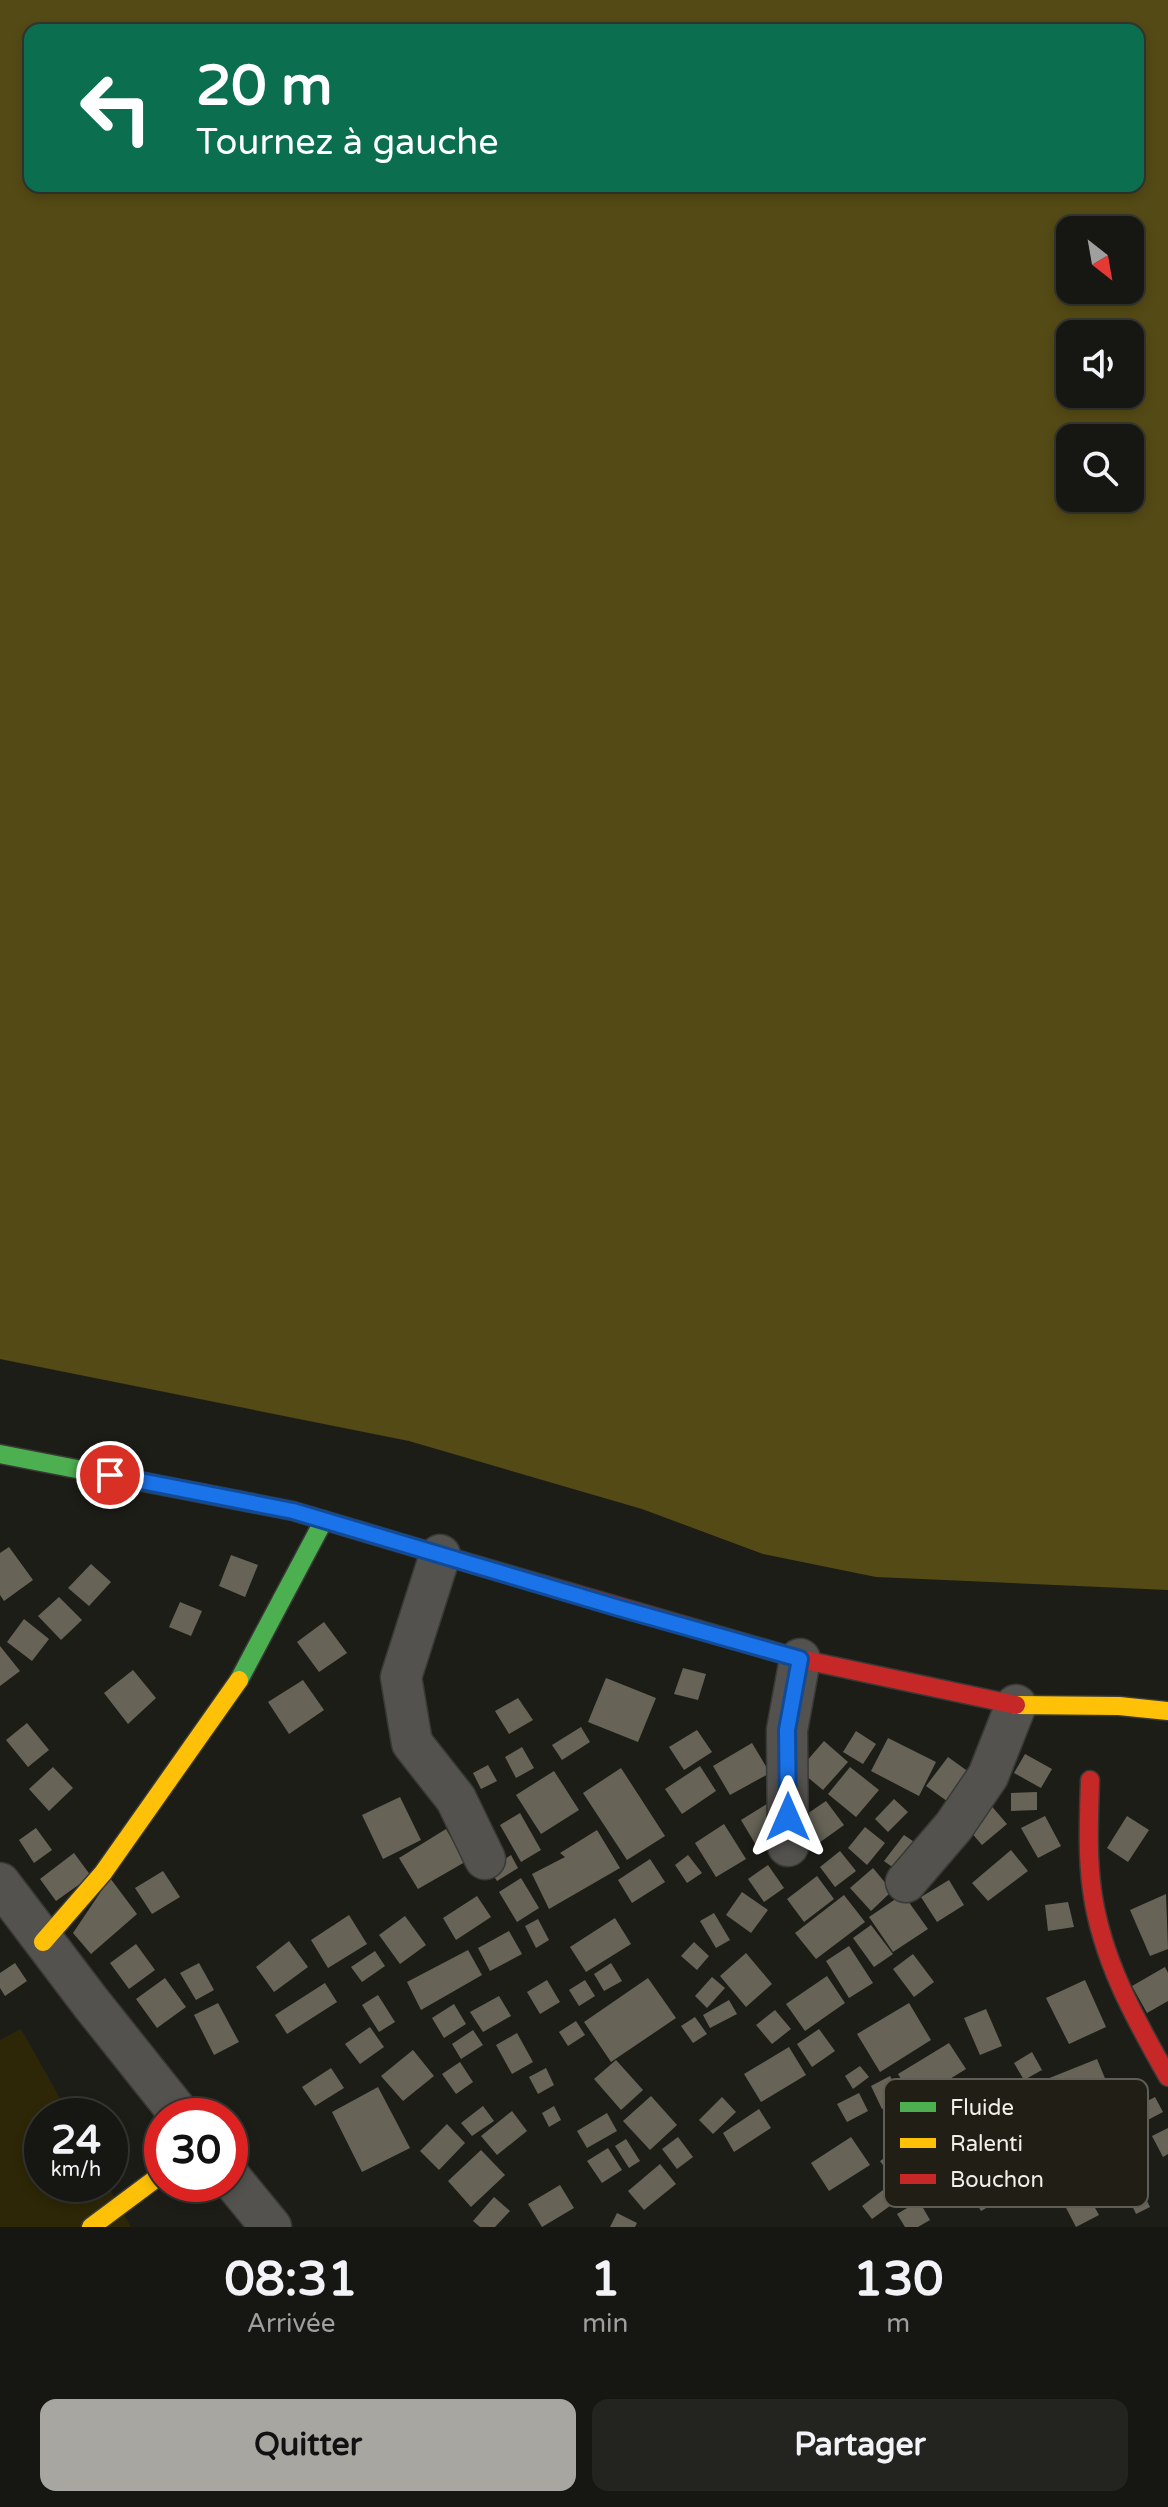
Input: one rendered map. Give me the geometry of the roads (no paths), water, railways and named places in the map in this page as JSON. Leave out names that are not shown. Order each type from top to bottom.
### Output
[{"type":"street","points":[[0,1454],[293,1511],[800,1659],[1016,1705],[1119,1706],[1168,1711]]},
{"type":"street","points":[[43,1942],[103,1873],[241,1677],[324,1520]]},
{"type":"street","points":[[440,1555],[401,1677],[412,1743],[456,1799],[485,1859]]},
{"type":"street","points":[[788,1846],[787,1730],[800,1659]]},
{"type":"street","points":[[906,1882],[954,1826],[988,1776],[1016,1705]]},
{"type":"street","points":[[1090,1780],[1089,1833],[1095,1907],[1114,1973],[1168,2077]]},
{"type":"street","points":[[0,1883],[167,2098]]},
{"type":"street","points":[[91,2227],[144,2187]]},
{"type":"street","points":[[248,2199],[271,2227]]}]
